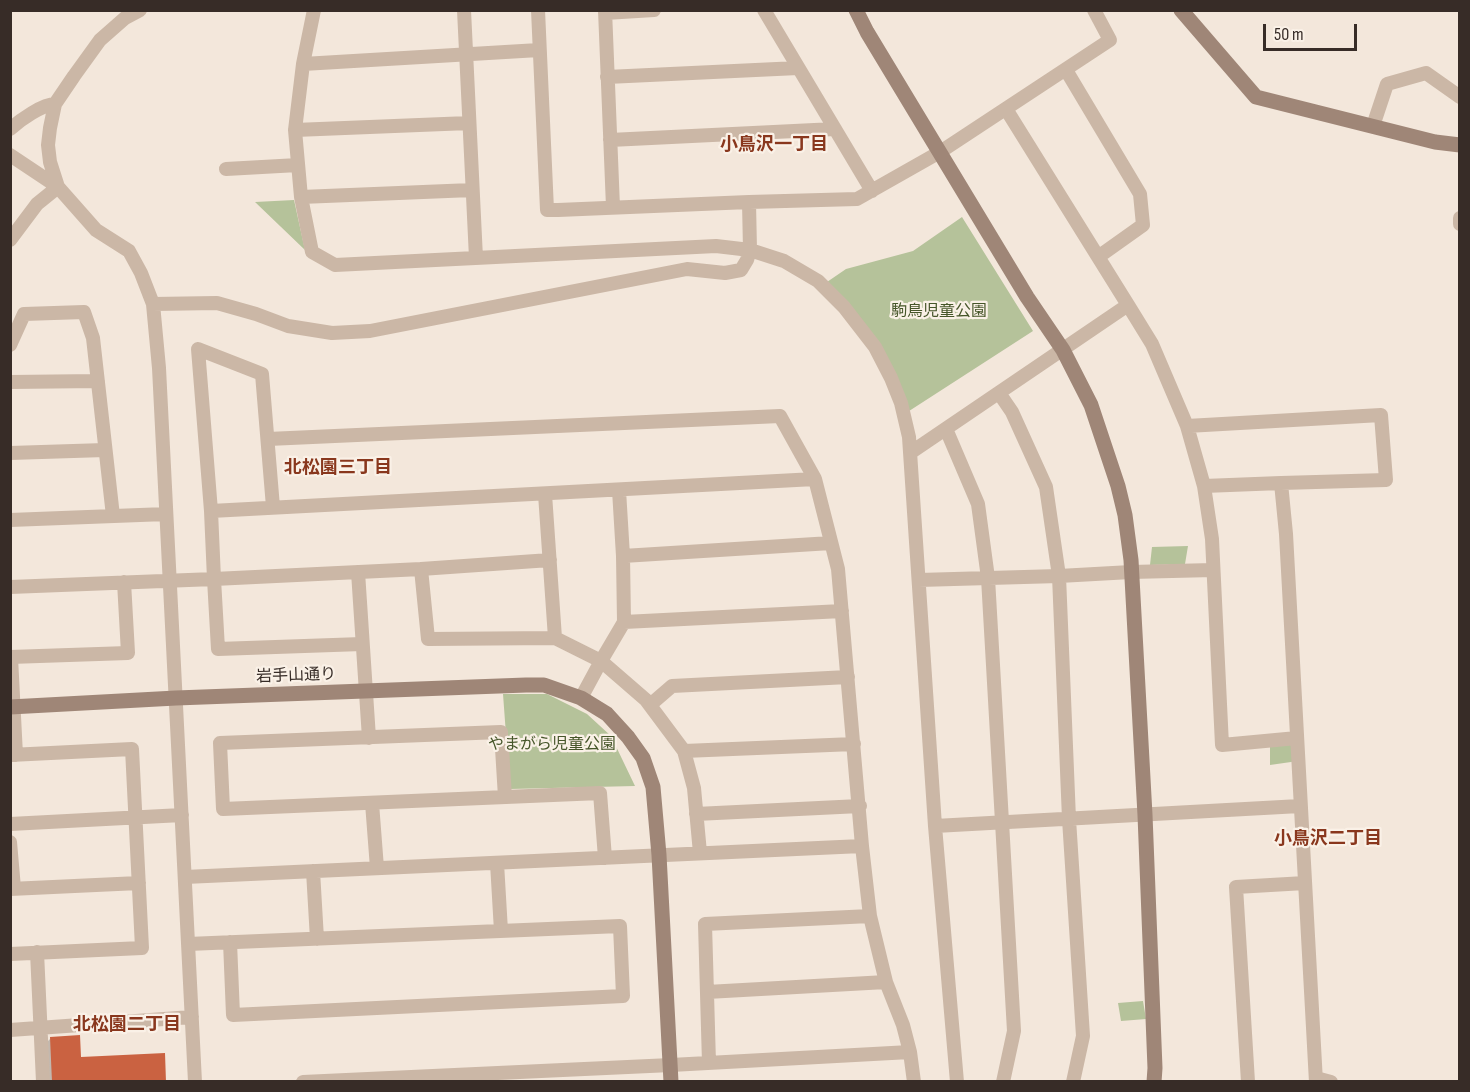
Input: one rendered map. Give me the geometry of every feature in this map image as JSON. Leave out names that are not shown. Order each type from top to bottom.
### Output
[{"type":"street","points":[[58,187],[50,162],[48,145],[55,104],[100,40],[125,18],[140,10]]},
{"type":"street","points":[[314,10],[303,64],[295,130],[301,197],[312,252],[335,265],[716,246],[750,250],[784,261],[818,281],[844,307],[875,347],[901,403],[909,437],[935,826],[957,1082]]},
{"type":"street","points":[[464,10],[476,258]]},
{"type":"street","points":[[538,10],[547,210],[857,199],[940,152],[1110,40],[1094,10]]},
{"type":"street","points":[[613,207],[605,12],[654,10]]},
{"type":"street","points":[[764,10],[872,191]]},
{"type":"street","points":[[856,10],[867,32],[1027,297],[1063,350],[1091,405],[1118,486],[1125,515],[1131,572],[1145,815],[1154,1082]]},
{"type":"street","points":[[1180,10],[1256,97],[1435,142],[1460,145]]},
{"type":"street","points":[[303,64],[539,50]]},
{"type":"street","points":[[607,77],[798,68]]},
{"type":"street","points":[[1066,70],[1140,194],[1143,225],[1098,257]]},
{"type":"street","points":[[1372,126],[1387,84],[1426,73],[1460,97]]},
{"type":"street","points":[[10,129],[16,123],[49,104],[55,104]]},
{"type":"street","points":[[1006,109],[1152,344],[1187,426],[1204,486],[1212,539],[1222,745],[1297,738]]},
{"type":"street","points":[[295,130],[469,123]]},
{"type":"street","points":[[610,140],[835,129]]},
{"type":"street","points":[[10,155],[58,187],[96,230],[129,251],[141,273],[153,304],[159,369],[195,1082]]},
{"type":"street","points":[[226,169],[298,165]]},
{"type":"street","points":[[10,240],[38,204],[58,187]]},
{"type":"street","points":[[301,197],[472,190]]},
{"type":"street","points":[[153,304],[217,303],[288,326],[332,333],[370,331],[687,269],[725,273],[741,270],[747,260],[750,250],[749,202]]},
{"type":"street","points":[[1460,218],[1458,222],[1460,224]]},
{"type":"street","points":[[910,453],[1128,305]]},
{"type":"street","points":[[10,345],[24,314],[84,312],[93,338],[113,516]]},
{"type":"street","points":[[273,507],[262,374],[198,349],[211,511],[218,649],[362,644]]},
{"type":"street","points":[[10,381],[98,381]]},
{"type":"street","points":[[999,393],[1012,412],[1046,488],[1059,576],[1069,819],[1083,1036],[1073,1082]]},
{"type":"street","points":[[1187,426],[1381,415],[1386,480],[1204,486]]},
{"type":"street","points":[[268,438],[780,416],[815,479],[838,569],[870,915],[886,982],[903,1025],[914,1082]]},
{"type":"street","points":[[946,429],[978,504],[988,578],[1014,1031],[1003,1082]]},
{"type":"street","points":[[10,453],[105,450]]},
{"type":"street","points":[[211,511],[815,479]]},
{"type":"street","points":[[1281,483],[1286,534],[1316,1080],[1331,1082]]},
{"type":"street","points":[[581,698],[624,622],[619,490]]},
{"type":"street","points":[[545,494],[555,638]]},
{"type":"street","points":[[10,520],[166,514]]},
{"type":"street","points":[[623,556],[831,543]]},
{"type":"street","points":[[10,587],[422,569],[550,560]]},
{"type":"street","points":[[422,569],[428,639],[555,638],[601,661],[646,700],[684,751],[694,788],[700,853]]},
{"type":"street","points":[[919,580],[1213,570]]},
{"type":"street","points":[[358,572],[369,738]]},
{"type":"street","points":[[10,954],[142,948],[132,749],[13,755],[11,657],[128,653],[124,582]]},
{"type":"street","points":[[624,622],[842,611]]},
{"type":"street","points":[[650,705],[672,686],[848,677]]},
{"type":"street","name":"岩手山通り","points":[[12,707],[176,698],[544,686],[581,698],[607,714],[628,736],[643,758],[653,787],[659,855],[671,1082]]},
{"type":"street","points":[[505,797],[501,732],[220,743],[223,809],[600,793],[605,858]]},
{"type":"street","points":[[684,751],[854,744]]},
{"type":"street","points":[[372,803],[377,868]]},
{"type":"street","points":[[935,826],[1300,806]]},
{"type":"street","points":[[696,814],[860,807]]},
{"type":"street","points":[[10,824],[182,815]]},
{"type":"street","points":[[10,843],[12,888],[139,883]]},
{"type":"street","points":[[185,877],[862,846]]},
{"type":"street","points":[[497,862],[501,931]]},
{"type":"street","points":[[313,871],[317,939]]},
{"type":"street","points":[[1248,1082],[1236,887],[1305,884]]},
{"type":"street","points":[[709,1063],[705,924],[870,915]]},
{"type":"street","points":[[188,944],[230,942],[317,939],[620,926],[623,996],[233,1015],[230,942]]},
{"type":"street","points":[[37,952],[43,1082]]},
{"type":"street","points":[[707,992],[886,982]]},
{"type":"street","points":[[10,1030],[192,1017]]},
{"type":"street","points":[[303,1082],[505,1077],[670,1065],[910,1052]]},
{"type":"green space","points":[[294,200],[305,250],[255,202]]},
{"type":"green space","name":"駒鳥児童公園","points":[[962,217],[1033,331],[906,413],[874,337],[827,282],[846,269],[913,251]]},
{"type":"green space","points":[[1188,546],[1185,564],[1150,565],[1152,547]]},
{"type":"green space","name":"やまがら児童公園","points":[[503,694],[547,694],[587,714],[611,736],[635,786],[510,789]]},
{"type":"green space","points":[[1296,742],[1298,761],[1270,765],[1270,744]]},
{"type":"green space","points":[[1143,1001],[1146,1019],[1121,1021],[1118,1003]]},
{"type":"building","points":[[80,1035],[81,1057],[165,1053],[166,1082],[52,1082],[50,1037]]},
{"type":"district","name":"小鳥沢一丁目","points":[[774,145]]},
{"type":"district","name":"北松園三丁目","points":[[338,468]]},
{"type":"district","name":"小鳥沢二丁目","points":[[1328,839]]},
{"type":"district","name":"北松園二丁目","points":[[127,1025]]}]
